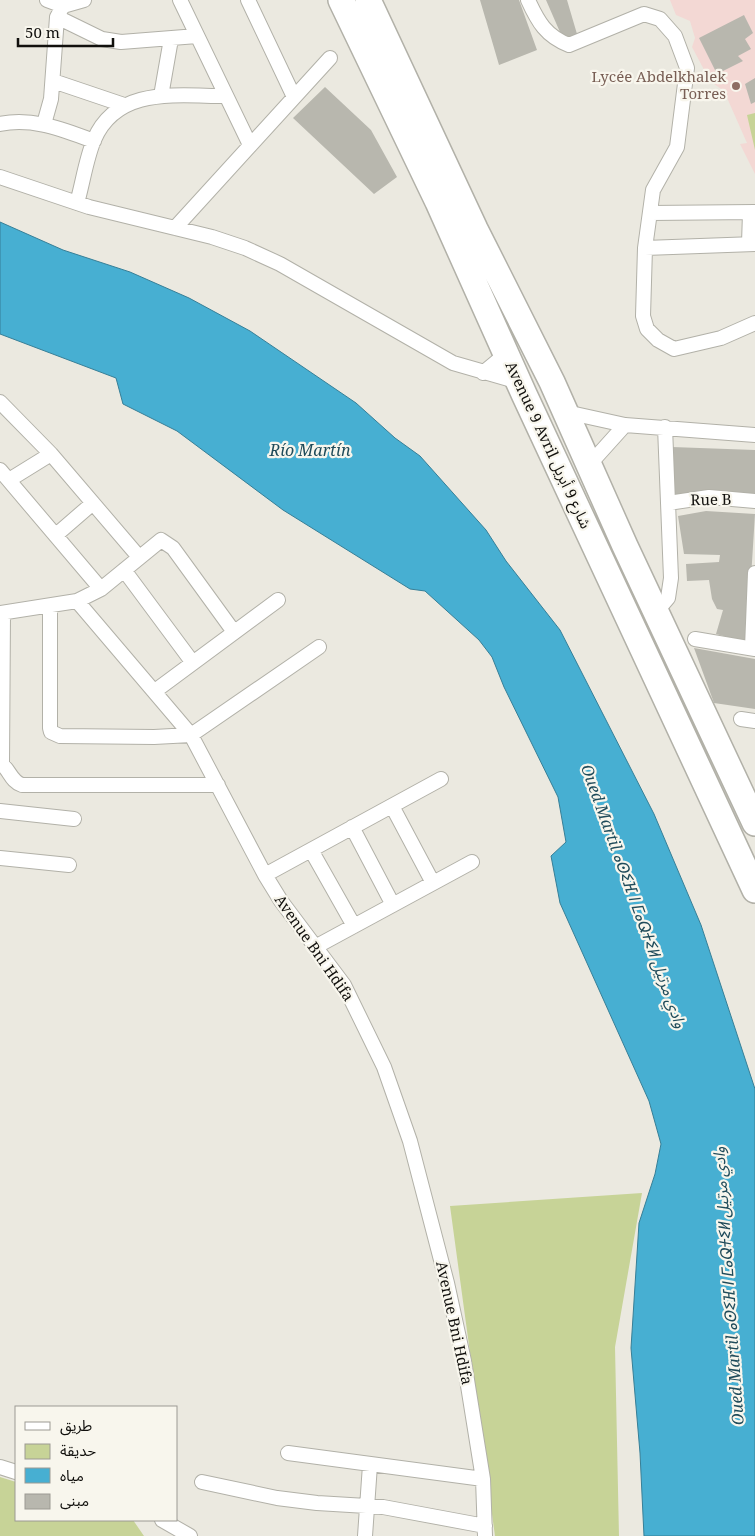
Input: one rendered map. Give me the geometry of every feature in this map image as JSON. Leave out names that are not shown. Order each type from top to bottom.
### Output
[{"type":"highway","name":"Avenue 9 Avril شارع 9 أبريل","points":[[341,0],[438,202],[506,354],[755,890]]},
{"type":"highway","name":"Avenue 9 Avril شارع 9 أبريل","points":[[373,2],[475,229],[566,412],[656,612],[755,823]]},
{"type":"street","points":[[48,0],[60,12],[102,39],[121,42],[197,36]]},
{"type":"street","points":[[60,12],[84,0]]},
{"type":"street","points":[[180,0],[250,145]]},
{"type":"street","points":[[248,0],[294,97]]},
{"type":"street","points":[[528,0],[539,24],[554,39],[569,45],[644,14],[660,19],[675,36],[687,68],[677,147],[652,190],[645,248],[643,316],[647,329],[658,340],[674,349],[721,338],[755,322]]},
{"type":"street","points":[[44,124],[51,99],[60,12]]},
{"type":"street","points":[[161,96],[171,39]]},
{"type":"street","points":[[175,228],[330,58]]},
{"type":"street","points":[[53,81],[124,105]]},
{"type":"street","points":[[78,203],[94,141],[111,114],[124,105],[146,98],[161,96],[225,96]]},
{"type":"street","points":[[0,124],[21,121],[44,124],[94,141]]},
{"type":"street","points":[[0,177],[78,203],[220,240],[280,264],[453,363],[482,374],[519,382]]},
{"type":"street","points":[[645,248],[752,244],[753,212],[650,213]]},
{"type":"street","points":[[482,374],[506,354]]},
{"type":"street","points":[[0,402],[51,454],[139,557]]},
{"type":"street","points":[[566,412],[625,425],[755,435]]},
{"type":"street","points":[[589,465],[625,425]]},
{"type":"street","points":[[656,612],[664,604],[670,592],[665,427]]},
{"type":"street","points":[[51,454],[5,475],[101,588]]},
{"type":"street","name":"Rue B","points":[[668,503],[710,497],[755,501]]},
{"type":"street","points":[[56,535],[93,503]]},
{"type":"street","points":[[218,785],[22,785],[12,779],[8,770],[1,764],[2,613],[77,601],[101,588],[157,541],[161,540],[169,543],[234,632]]},
{"type":"street","points":[[124,570],[193,663]]},
{"type":"street","points":[[694,640],[754,648],[755,572]]},
{"type":"street","points":[[154,691],[278,600]]},
{"type":"street","name":"Avenue Bni Hdifa","points":[[77,601],[191,735],[265,875],[281,901],[317,946],[344,985],[364,1022],[384,1067],[410,1141],[447,1283],[465,1369],[483,1479],[485,1531]]},
{"type":"street","points":[[50,606],[51,732],[60,736],[154,737],[191,735],[319,646]]},
{"type":"street","points":[[265,875],[441,779]]},
{"type":"street","points":[[392,806],[433,883]]},
{"type":"street","points":[[0,811],[74,819]]},
{"type":"street","points":[[352,828],[392,905]]},
{"type":"street","points":[[311,850],[354,926]]},
{"type":"street","points":[[0,858],[69,865]]},
{"type":"street","points":[[317,946],[472,862]]},
{"type":"street","points":[[288,1453],[483,1479]]},
{"type":"street","points":[[364,1536],[370,1465]]},
{"type":"street","points":[[0,1467],[15,1472]]},
{"type":"street","points":[[202,1482],[277,1498],[366,1506],[485,1531]]},
{"type":"street","points":[[164,1521],[190,1536]]},
{"type":"shaded area","name":"Lycée Abdelkhalek Torres","points":[[670,0],[755,0],[755,174],[740,144],[747,143],[724,91],[710,81],[692,47],[695,38],[690,21],[676,15]]},
{"type":"green space","points":[[755,113],[755,150],[747,115]]},
{"type":"green space","points":[[642,1193],[615,1347],[619,1536],[495,1536],[450,1206]]},
{"type":"green space","points":[[0,1477],[15,1482],[15,1521],[134,1521],[144,1536],[0,1536]]},
{"type":"water","name":"Río Martín","points":[[0,222],[63,250],[130,272],[189,298],[250,331],[356,403],[395,438],[420,456],[486,530],[506,561],[560,630],[654,814],[701,925],[755,1089],[755,1536],[644,1536],[640,1453],[631,1348],[639,1223],[655,1174],[661,1144],[649,1101],[560,903],[551,856],[566,842],[558,797],[504,687],[492,657],[479,640],[425,591],[410,589],[283,510],[177,431],[123,404],[116,378],[0,334]]},
{"type":"building","points":[[480,0],[519,0],[537,50],[499,65]]},
{"type":"building","points":[[546,0],[567,0],[577,34],[563,39]]},
{"type":"building","points":[[744,15],[753,33],[745,39],[751,49],[738,56],[743,61],[717,74],[699,38]]},
{"type":"building","points":[[755,78],[755,102],[751,104],[745,84]]},
{"type":"building","points":[[325,87],[371,130],[397,177],[374,194],[293,118]]},
{"type":"building","points":[[672,447],[755,450],[755,496],[674,494]]},
{"type":"building","points":[[706,511],[755,514],[747,642],[716,634],[723,610],[717,609],[712,599],[709,580],[687,581],[686,564],[719,562],[720,555],[684,554],[678,516]]},
{"type":"building","points":[[694,648],[755,659],[755,709],[714,703]]},
{"type":"place","name":"Lycée Abdelkhalek Torres","points":[[736,86]]},
{"type":"water label","name":"Oued Martil ⴰⵙⵉⴼ ⵏ ⵎⴰⵕⵜⵉⵍ وادي مرتيل","points":[[634,896]]},
{"type":"water label","name":"Oued Martil ⴰⵙⵉⴼ ⵏ ⵎⴰⵕⵜⵉⵍ وادي مرتيل","points":[[728,1286]]}]
